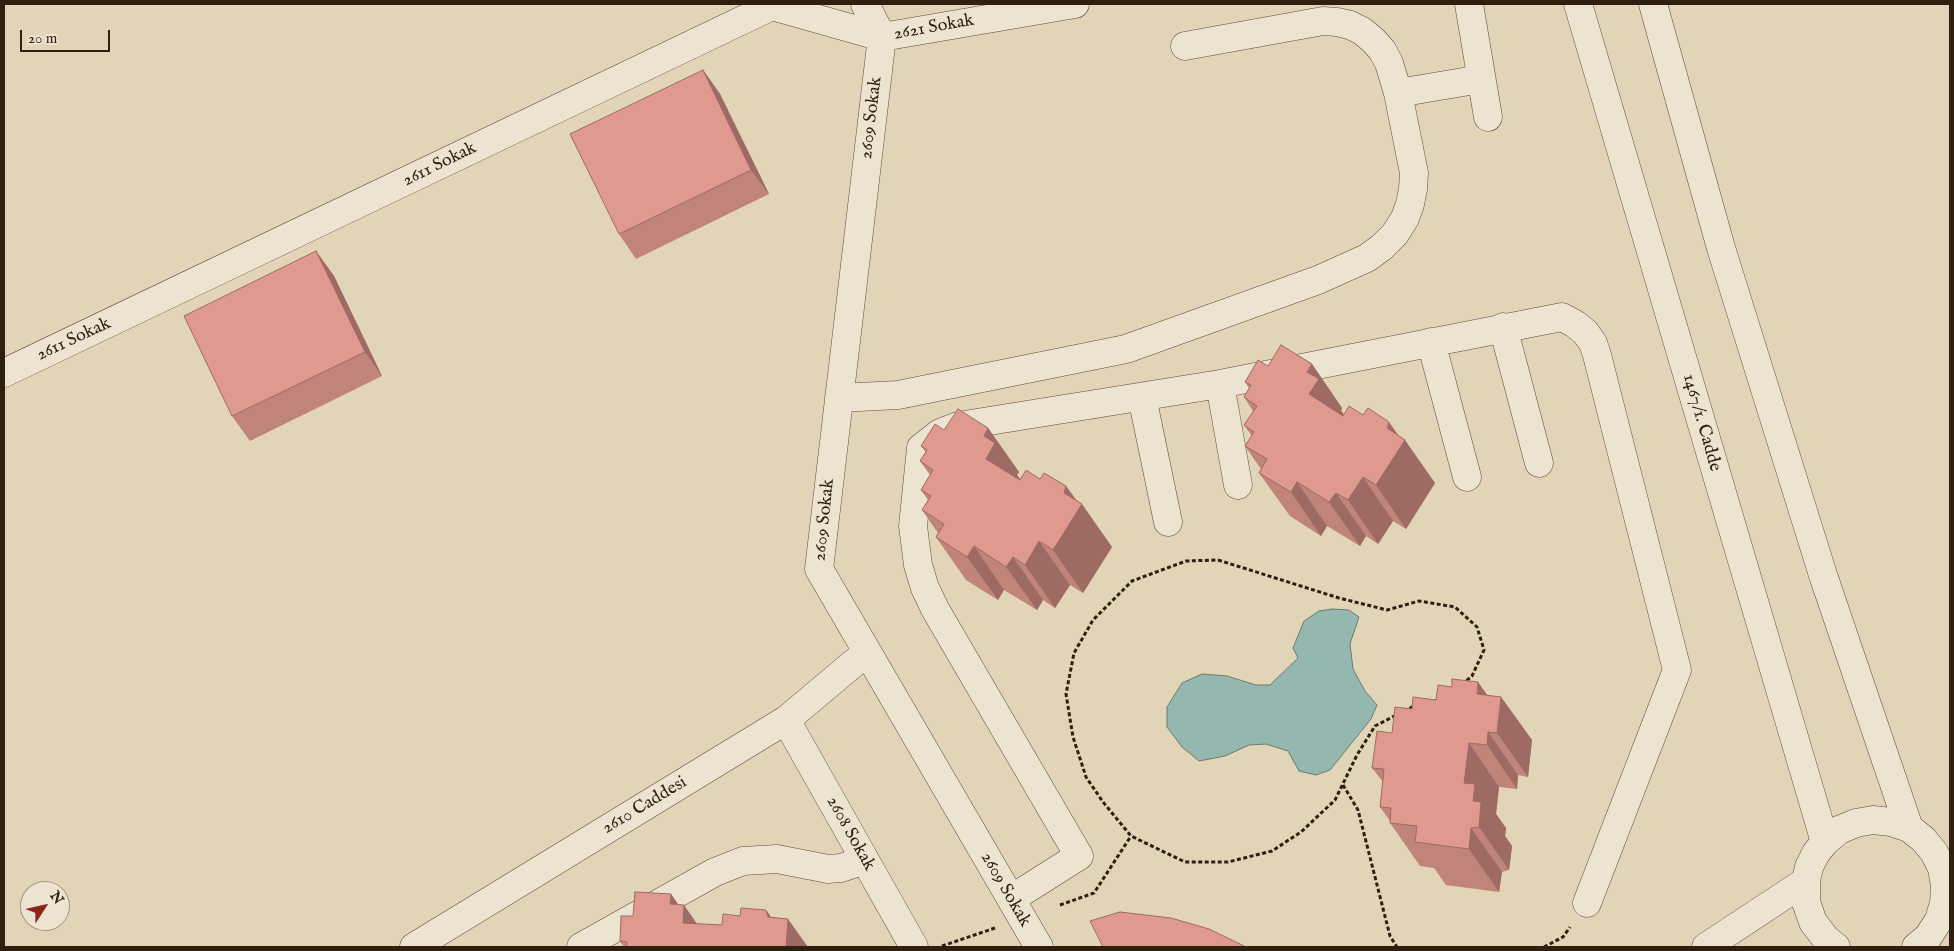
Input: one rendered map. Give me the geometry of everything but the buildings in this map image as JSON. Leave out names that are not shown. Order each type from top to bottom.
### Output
[{"type":"street","points":[[865,4],[882,37]]},
{"type":"street","name":"2621 Sokak","points":[[882,37],[1075,4]]},
{"type":"street","points":[[1469,4],[1488,117]]},
{"type":"street","name":"1467/1. Cadde","points":[[1578,4],[1825,842]]},
{"type":"street","points":[[1652,4],[1720,248],[1820,565],[1909,828]]},
{"type":"street","name":"2611 Sokak","points":[[4,373],[772,6],[882,37]]},
{"type":"street","points":[[839,398],[898,395],[1126,350],[1318,280],[1367,258],[1395,234],[1405,218],[1413,189],[1411,158],[1398,93],[1389,63],[1378,45],[1362,31],[1337,22],[1323,22],[1185,46]]},
{"type":"street","name":"2609 Sokak","points":[[882,37],[819,569],[1039,947]]},
{"type":"street","points":[[1398,93],[1481,80]]},
{"type":"street","points":[[1010,899],[1079,856],[925,588],[918,565],[913,526],[921,448],[940,434],[958,426],[1220,384],[1503,327],[1562,317],[1580,328],[1593,343],[1597,355],[1678,670],[1587,903]]},
{"type":"street","points":[[1503,327],[1539,463]]},
{"type":"street","points":[[1431,342],[1467,477]]},
{"type":"street","points":[[1220,384],[1238,485]]},
{"type":"street","points":[[1142,397],[1168,522]]},
{"type":"street","name":"2610 Caddesi","points":[[414,947],[786,720],[867,652]]},
{"type":"street","name":"2608 Sokak","points":[[786,720],[914,947]]},
{"type":"street","points":[[1836,947],[1826,940],[1813,922],[1806,902],[1806,881],[1809,866],[1825,842],[1839,830],[1856,823],[1874,820],[1891,822],[1909,828],[1923,839],[1934,852],[1942,868],[1945,886],[1944,903],[1939,920],[1928,937],[1916,947]]},
{"type":"street","points":[[581,947],[715,872],[743,861],[777,859],[828,869],[841,868],[865,860]]},
{"type":"street","points":[[1706,947],[1806,881]]},
{"type":"street","points":[[1939,920],[1945,947]]},
{"type":"path","points":[[1218,560],[1339,598],[1387,610],[1419,601],[1455,607],[1477,627],[1484,650],[1472,676],[1446,698],[1412,707],[1375,726],[1356,755],[1343,784],[1335,800],[1301,832],[1272,851],[1228,862],[1185,862],[1130,836],[1086,777],[1073,737],[1066,694],[1074,653],[1093,620],[1132,581],[1186,561],[1218,560]]},
{"type":"path","points":[[1343,784],[1358,810],[1390,936],[1397,947]]},
{"type":"path","points":[[1544,947],[1563,937],[1587,903]]},
{"type":"water","points":[[1332,609],[1349,610],[1359,617],[1350,644],[1353,669],[1365,691],[1377,705],[1371,719],[1330,770],[1316,775],[1299,771],[1288,751],[1266,744],[1249,745],[1225,756],[1199,761],[1182,747],[1167,727],[1167,707],[1182,683],[1202,674],[1227,676],[1256,685],[1270,685],[1298,658],[1293,648],[1304,621],[1319,611]]}]
